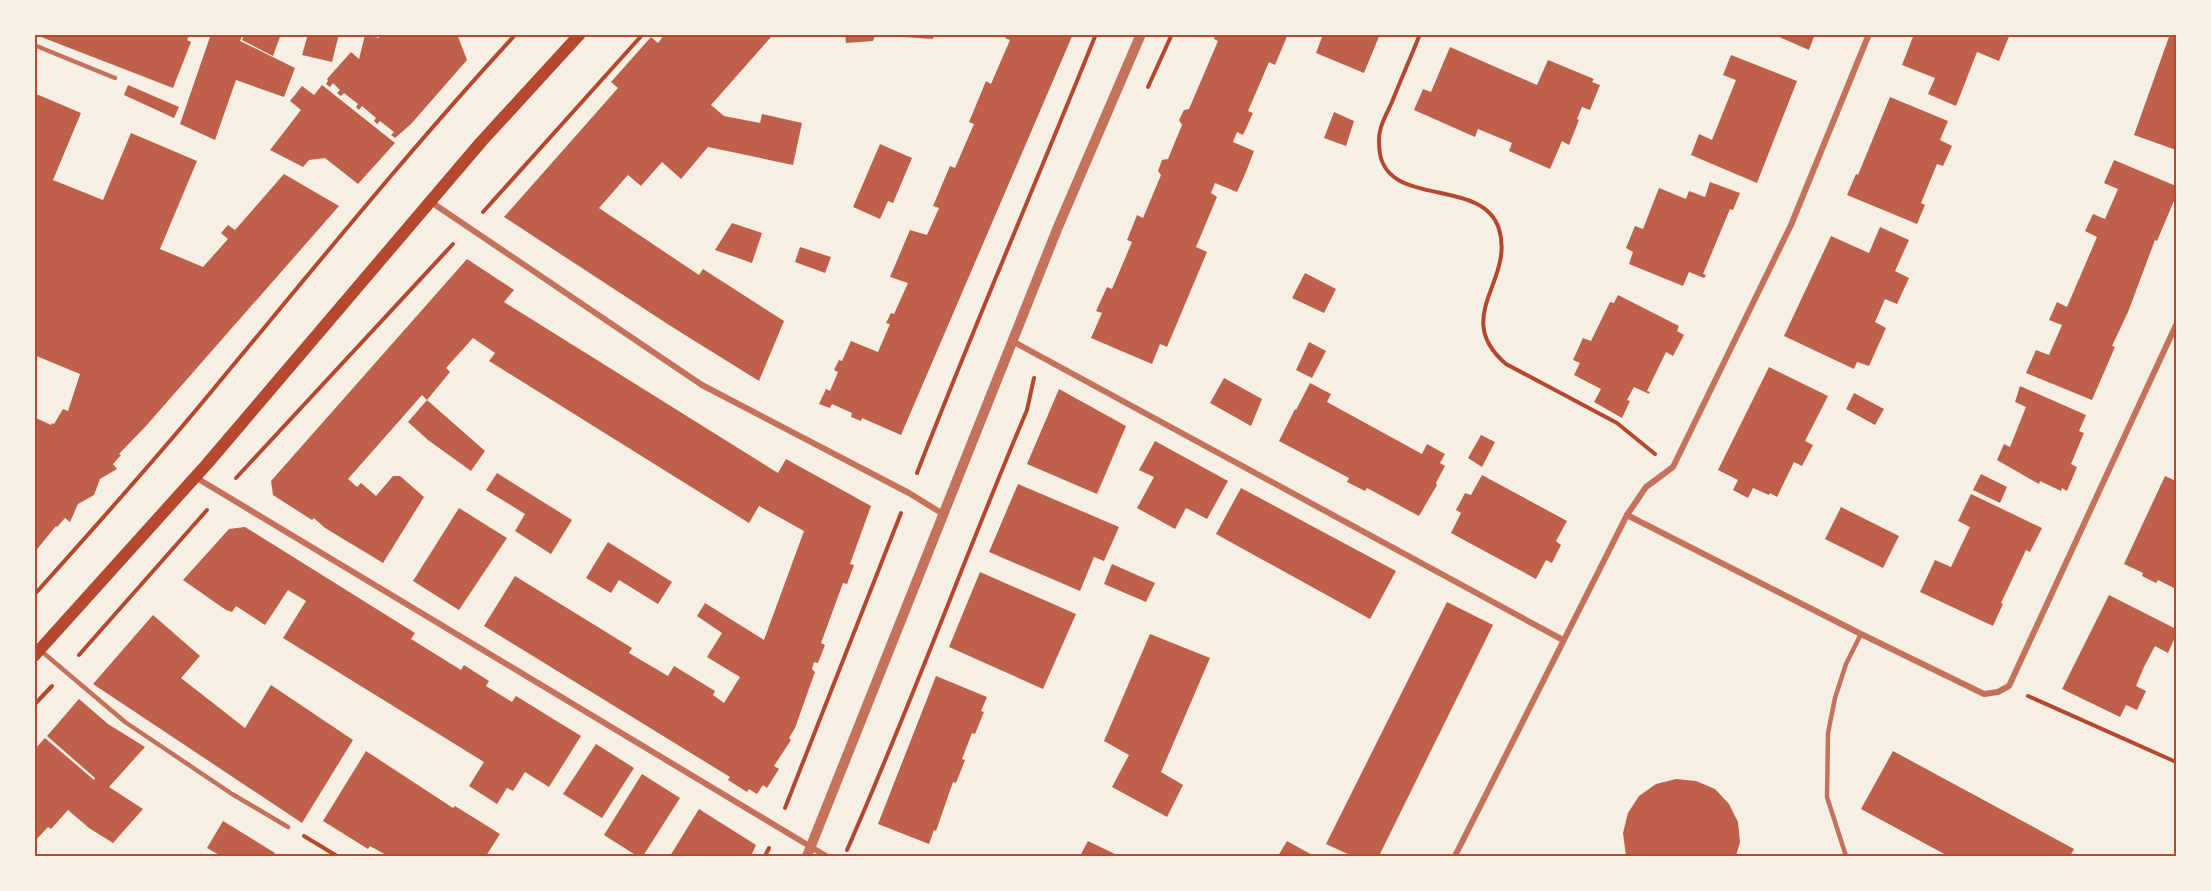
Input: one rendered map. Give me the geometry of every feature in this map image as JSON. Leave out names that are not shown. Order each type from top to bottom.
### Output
[{"type":"main road","points":[[37,653],[195,477],[481,142],[580,34]]},
{"type":"street","points":[[809,853],[1058,227],[1141,34]]},
{"type":"street","points":[[1455,856],[1627,515],[1646,487],[1673,467],[1791,225],[1869,34]]},
{"type":"street","points":[[431,202],[702,385],[909,493],[943,514]]},
{"type":"street","points":[[1627,515],[1984,694],[1998,692],[2009,686],[2176,325]]},
{"type":"street","points":[[1014,342],[1563,640]]},
{"type":"street","points":[[195,477],[777,829],[809,853],[826,856]]},
{"type":"lane","points":[[34,45],[115,78]]},
{"type":"lane","points":[[1846,856],[1827,797],[1828,733],[1835,698],[1846,664],[1861,634]]},
{"type":"lane","points":[[37,653],[65,670],[125,722],[232,794],[288,827]]},
{"type":"path","points":[[34,595],[170,441],[365,205],[516,34]]},
{"type":"path","points":[[34,705],[222,493],[468,228],[643,34]]},
{"type":"path","points":[[765,856],[949,390],[1022,218],[1096,34]]},
{"type":"path","points":[[1147,88],[1172,34]]},
{"type":"path","points":[[1420,34],[1380,132],[1381,158],[1387,171],[1398,180],[1416,187],[1477,202],[1494,219],[1499,228],[1502,244],[1500,259],[1482,318],[1490,348],[1506,364],[1617,423],[1673,467]]},
{"type":"path","points":[[845,856],[885,766],[939,624],[1027,410],[1033,388],[1037,355]]},
{"type":"path","points":[[2009,686],[2042,704],[2176,762]]},
{"type":"path","points":[[288,827],[337,856]]},
{"type":"building","points":[[190,34],[187,40],[191,42],[173,88],[36,35]]},
{"type":"building","points":[[211,34],[243,34],[240,41],[295,68],[284,97],[236,80],[215,140],[180,124]]},
{"type":"building","points":[[244,34],[281,34],[273,56],[242,40]]},
{"type":"building","points":[[308,34],[339,34],[332,62],[302,55]]},
{"type":"building","points":[[379,34],[457,34],[467,60],[411,124],[395,138],[391,135],[394,132],[380,121],[377,124],[374,121],[376,118],[362,106],[359,110],[356,107],[358,104],[344,93],[341,96],[337,93],[340,90],[333,83],[330,87],[326,84],[327,79],[351,52],[359,59],[365,35],[379,38]]},
{"type":"building","points":[[665,34],[768,34],[771,37],[711,105],[724,116],[760,123],[762,114],[802,123],[793,165],[708,147],[681,179],[662,162],[641,186],[628,175],[599,208],[699,275],[703,269],[784,321],[759,381],[504,217],[618,88],[611,82],[651,37],[658,43]]},
{"type":"building","points":[[845,34],[874,34],[875,36],[873,41],[846,43]]},
{"type":"building","points":[[887,34],[934,34],[933,39],[887,36]]},
{"type":"building","points":[[1007,34],[1073,34],[901,435],[862,418],[861,421],[851,417],[852,413],[832,404],[830,408],[819,404],[826,389],[830,391],[838,372],[834,370],[839,360],[842,361],[851,341],[878,352],[890,324],[886,323],[891,313],[894,314],[908,283],[890,277],[910,230],[927,235],[939,208],[933,206],[950,166],[955,168],[974,124],[969,122],[986,81],[991,84],[1010,40],[1005,38]]},
{"type":"building","points":[[1215,34],[1288,34],[1275,65],[1269,62],[1248,111],[1253,113],[1243,135],[1237,132],[1233,142],[1254,151],[1246,172],[1237,192],[1215,183],[1211,193],[1217,197],[1196,247],[1207,252],[1167,347],[1160,344],[1152,364],[1091,338],[1102,313],[1096,311],[1107,287],[1112,289],[1132,242],[1127,240],[1137,215],[1143,218],[1161,175],[1158,171],[1162,160],[1168,159],[1182,125],[1179,120],[1184,110],[1189,109],[1218,41],[1214,39]]},
{"type":"building","points":[[1315,34],[1380,34],[1364,73],[1316,53],[1322,37]]},
{"type":"building","points":[[1772,34],[1815,34],[1809,50]]},
{"type":"building","points":[[1914,34],[2010,34],[1999,61],[1977,52],[1956,106],[1928,94],[1935,78],[1902,65]]},
{"type":"building","points":[[2170,34],[2176,34],[2176,150],[2134,135]]},
{"type":"building","points":[[1450,47],[1537,85],[1548,60],[1594,79],[1592,82],[1600,85],[1590,110],[1582,107],[1569,145],[1562,141],[1550,169],[1509,151],[1512,143],[1478,129],[1475,137],[1414,110],[1423,89],[1431,92]]},
{"type":"building","points":[[1731,55],[1797,81],[1757,183],[1691,155],[1699,134],[1712,140],[1736,80],[1723,75]]},
{"type":"building","points":[[128,85],[179,107],[174,118],[124,95]]},
{"type":"building","points":[[322,85],[395,143],[358,184],[325,158],[309,160],[303,167],[270,150],[301,110],[290,101],[302,86],[314,95]]},
{"type":"building","points":[[34,93],[81,113],[53,180],[103,200],[131,133],[197,161],[160,249],[203,267],[228,239],[221,233],[228,225],[235,230],[284,174],[339,206],[119,454],[121,455],[113,464],[117,469],[100,479],[94,495],[78,504],[70,522],[65,518],[34,553],[34,417],[51,425],[63,409],[68,411],[80,374],[34,355]]},
{"type":"building","points":[[1890,97],[1948,121],[1940,140],[1952,146],[1943,166],[1937,164],[1921,203],[1925,205],[1917,224],[1847,195],[1856,174],[1858,175]]},
{"type":"building","points":[[1334,112],[1354,121],[1346,146],[1324,138]]},
{"type":"building","points":[[880,144],[912,158],[893,203],[888,201],[880,219],[853,207]]},
{"type":"building","points":[[2114,160],[2176,186],[2176,196],[2157,241],[2155,240],[2128,312],[2112,346],[2115,347],[2092,400],[2026,373],[2036,350],[2049,355],[2062,325],[2049,320],[2057,302],[2067,307],[2097,237],[2085,231],[2093,214],[2105,219],[2118,189],[2104,183]]},
{"type":"building","points":[[1710,182],[1740,193],[1733,210],[1730,209],[1703,274],[1706,275],[1704,278],[1689,272],[1683,286],[1629,264],[1633,252],[1626,248],[1635,226],[1643,229],[1659,188],[1686,199],[1689,191],[1705,197]]},
{"type":"building","points":[[732,223],[762,233],[752,263],[715,250]]},
{"type":"building","points":[[1880,227],[1909,240],[1895,271],[1909,278],[1897,304],[1885,299],[1875,322],[1886,328],[1869,366],[1857,362],[1854,369],[1784,336],[1831,236],[1869,253]]},
{"type":"building","points":[[800,247],[831,257],[825,273],[795,262]]},
{"type":"building","points":[[467,259],[514,290],[504,302],[778,473],[786,459],[871,506],[850,564],[854,565],[847,584],[843,583],[821,643],[825,645],[818,663],[814,662],[812,669],[815,672],[795,728],[789,738],[791,740],[774,766],[779,769],[767,788],[763,785],[757,794],[749,789],[747,792],[728,780],[730,777],[484,626],[515,576],[632,648],[629,653],[668,676],[674,666],[715,691],[713,695],[724,703],[740,677],[707,657],[722,633],[697,616],[705,603],[764,640],[804,531],[759,506],[749,523],[489,361],[495,353],[473,338],[446,368],[450,372],[427,400],[422,395],[348,479],[357,487],[361,483],[376,496],[393,476],[400,476],[424,497],[383,563],[325,528],[314,518],[312,520],[273,495],[271,481]]},
{"type":"building","points":[[1305,273],[1336,289],[1324,313],[1292,298]]},
{"type":"building","points":[[1618,295],[1679,326],[1677,331],[1684,335],[1673,356],[1666,352],[1647,391],[1650,392],[1649,394],[1634,387],[1627,400],[1630,401],[1622,418],[1594,402],[1601,389],[1574,375],[1580,363],[1573,360],[1583,338],[1591,341],[1610,302],[1614,303]]},
{"type":"building","points":[[1309,342],[1326,351],[1312,378],[1296,370]]},
{"type":"building","points":[[1769,367],[1828,396],[1805,441],[1813,445],[1802,466],[1794,462],[1777,497],[1753,488],[1748,498],[1733,490],[1738,480],[1718,470]]},
{"type":"building","points":[[1224,378],[1262,399],[1251,426],[1210,403]]},
{"type":"building","points":[[1310,383],[1331,394],[1327,402],[1422,454],[1427,444],[1445,454],[1440,463],[1445,466],[1419,516],[1367,488],[1365,491],[1347,482],[1349,478],[1279,441]]},
{"type":"building","points":[[2020,386],[2086,415],[2079,431],[2084,433],[2071,464],[2077,467],[2067,491],[2062,488],[2061,491],[2040,481],[2039,484],[1997,460],[2004,444],[2010,447],[2026,407],[2015,402]]},
{"type":"building","points":[[1059,389],[1126,426],[1097,494],[1027,464]]},
{"type":"building","points":[[1854,393],[1884,409],[1875,425],[1846,409]]},
{"type":"building","points":[[427,400],[485,451],[471,471],[428,440],[408,422]]},
{"type":"building","points":[[1481,435],[1495,442],[1482,467],[1468,458]]},
{"type":"building","points":[[1155,441],[1228,481],[1207,519],[1186,508],[1175,529],[1137,508],[1154,477],[1139,470]]},
{"type":"building","points":[[497,473],[572,520],[551,554],[515,531],[525,514],[486,490]]},
{"type":"building","points":[[1981,474],[2007,487],[2000,503],[1973,490]]},
{"type":"building","points":[[1482,475],[1567,521],[1556,541],[1561,545],[1552,563],[1546,560],[1536,579],[1451,533],[1461,513],[1456,510],[1465,493],[1471,495]]},
{"type":"building","points":[[2165,476],[2176,481],[2176,589],[2158,580],[2156,583],[2142,576],[2143,573],[2124,564]]},
{"type":"building","points":[[1018,484],[1119,527],[1104,561],[1094,557],[1080,591],[989,552]]},
{"type":"building","points":[[1241,488],[1396,571],[1370,619],[1216,534]]},
{"type":"building","points":[[1971,494],[2042,528],[2030,552],[2026,550],[2001,603],[2003,604],[1993,626],[1920,592],[1935,560],[1951,567],[1970,527],[1958,521]]},
{"type":"building","points":[[1841,507],[1899,536],[1883,568],[1825,539]]},
{"type":"building","points":[[459,508],[507,538],[459,610],[413,581]]},
{"type":"building","points":[[245,527],[415,633],[411,639],[461,670],[464,665],[489,681],[486,686],[512,702],[516,696],[581,736],[549,787],[525,772],[513,791],[507,788],[497,804],[469,786],[484,762],[283,638],[306,601],[288,590],[265,625],[236,606],[232,612],[226,610],[183,580],[229,529]]},
{"type":"building","points":[[608,542],[672,582],[658,604],[619,580],[611,593],[586,578]]},
{"type":"building","points":[[1112,564],[1155,583],[1146,602],[1104,584]]},
{"type":"building","points":[[980,572],[1076,614],[1043,689],[949,647]]},
{"type":"building","points":[[2109,595],[2176,629],[2176,635],[2168,653],[2155,646],[2144,667],[2136,686],[2146,691],[2137,710],[2126,705],[2120,717],[2062,689]]},
{"type":"building","points":[[1447,602],[1493,625],[1379,856],[1352,856],[1326,844]]},
{"type":"building","points":[[153,615],[200,656],[181,678],[245,728],[271,685],[353,740],[302,823],[93,684]]},
{"type":"building","points":[[1150,634],[1210,658],[1161,772],[1183,785],[1167,817],[1112,787],[1129,755],[1104,741]]},
{"type":"building","points":[[936,676],[987,697],[981,711],[984,712],[975,734],[972,733],[962,759],[965,760],[956,783],[953,782],[936,831],[934,830],[929,844],[878,824]]},
{"type":"building","points":[[79,699],[108,724],[145,747],[109,787],[143,809],[113,843],[89,828],[68,810],[51,829],[48,827],[34,842],[34,750],[45,738],[94,780],[95,778],[47,736]]},
{"type":"building","points":[[596,744],[634,768],[602,818],[563,794]]},
{"type":"building","points":[[366,751],[453,808],[455,806],[500,834],[486,856],[388,856],[370,846],[368,849],[323,821]]},
{"type":"building","points":[[1893,751],[2074,849],[2070,856],[1948,856],[1861,809]]},
{"type":"building","points":[[642,774],[680,798],[643,856],[637,856],[604,835]]},
{"type":"building","points":[[1676,779],[1696,781],[1715,789],[1729,804],[1738,822],[1740,842],[1736,856],[1626,856],[1623,833],[1628,813],[1639,796],[1656,784]]},
{"type":"building","points":[[699,809],[756,845],[751,856],[670,856]]},
{"type":"building","points":[[223,821],[275,853],[273,856],[221,856],[207,848]]},
{"type":"building","points":[[1088,841],[1119,856],[1080,856]]},
{"type":"building","points":[[1287,841],[1314,856],[1278,856]]}]
